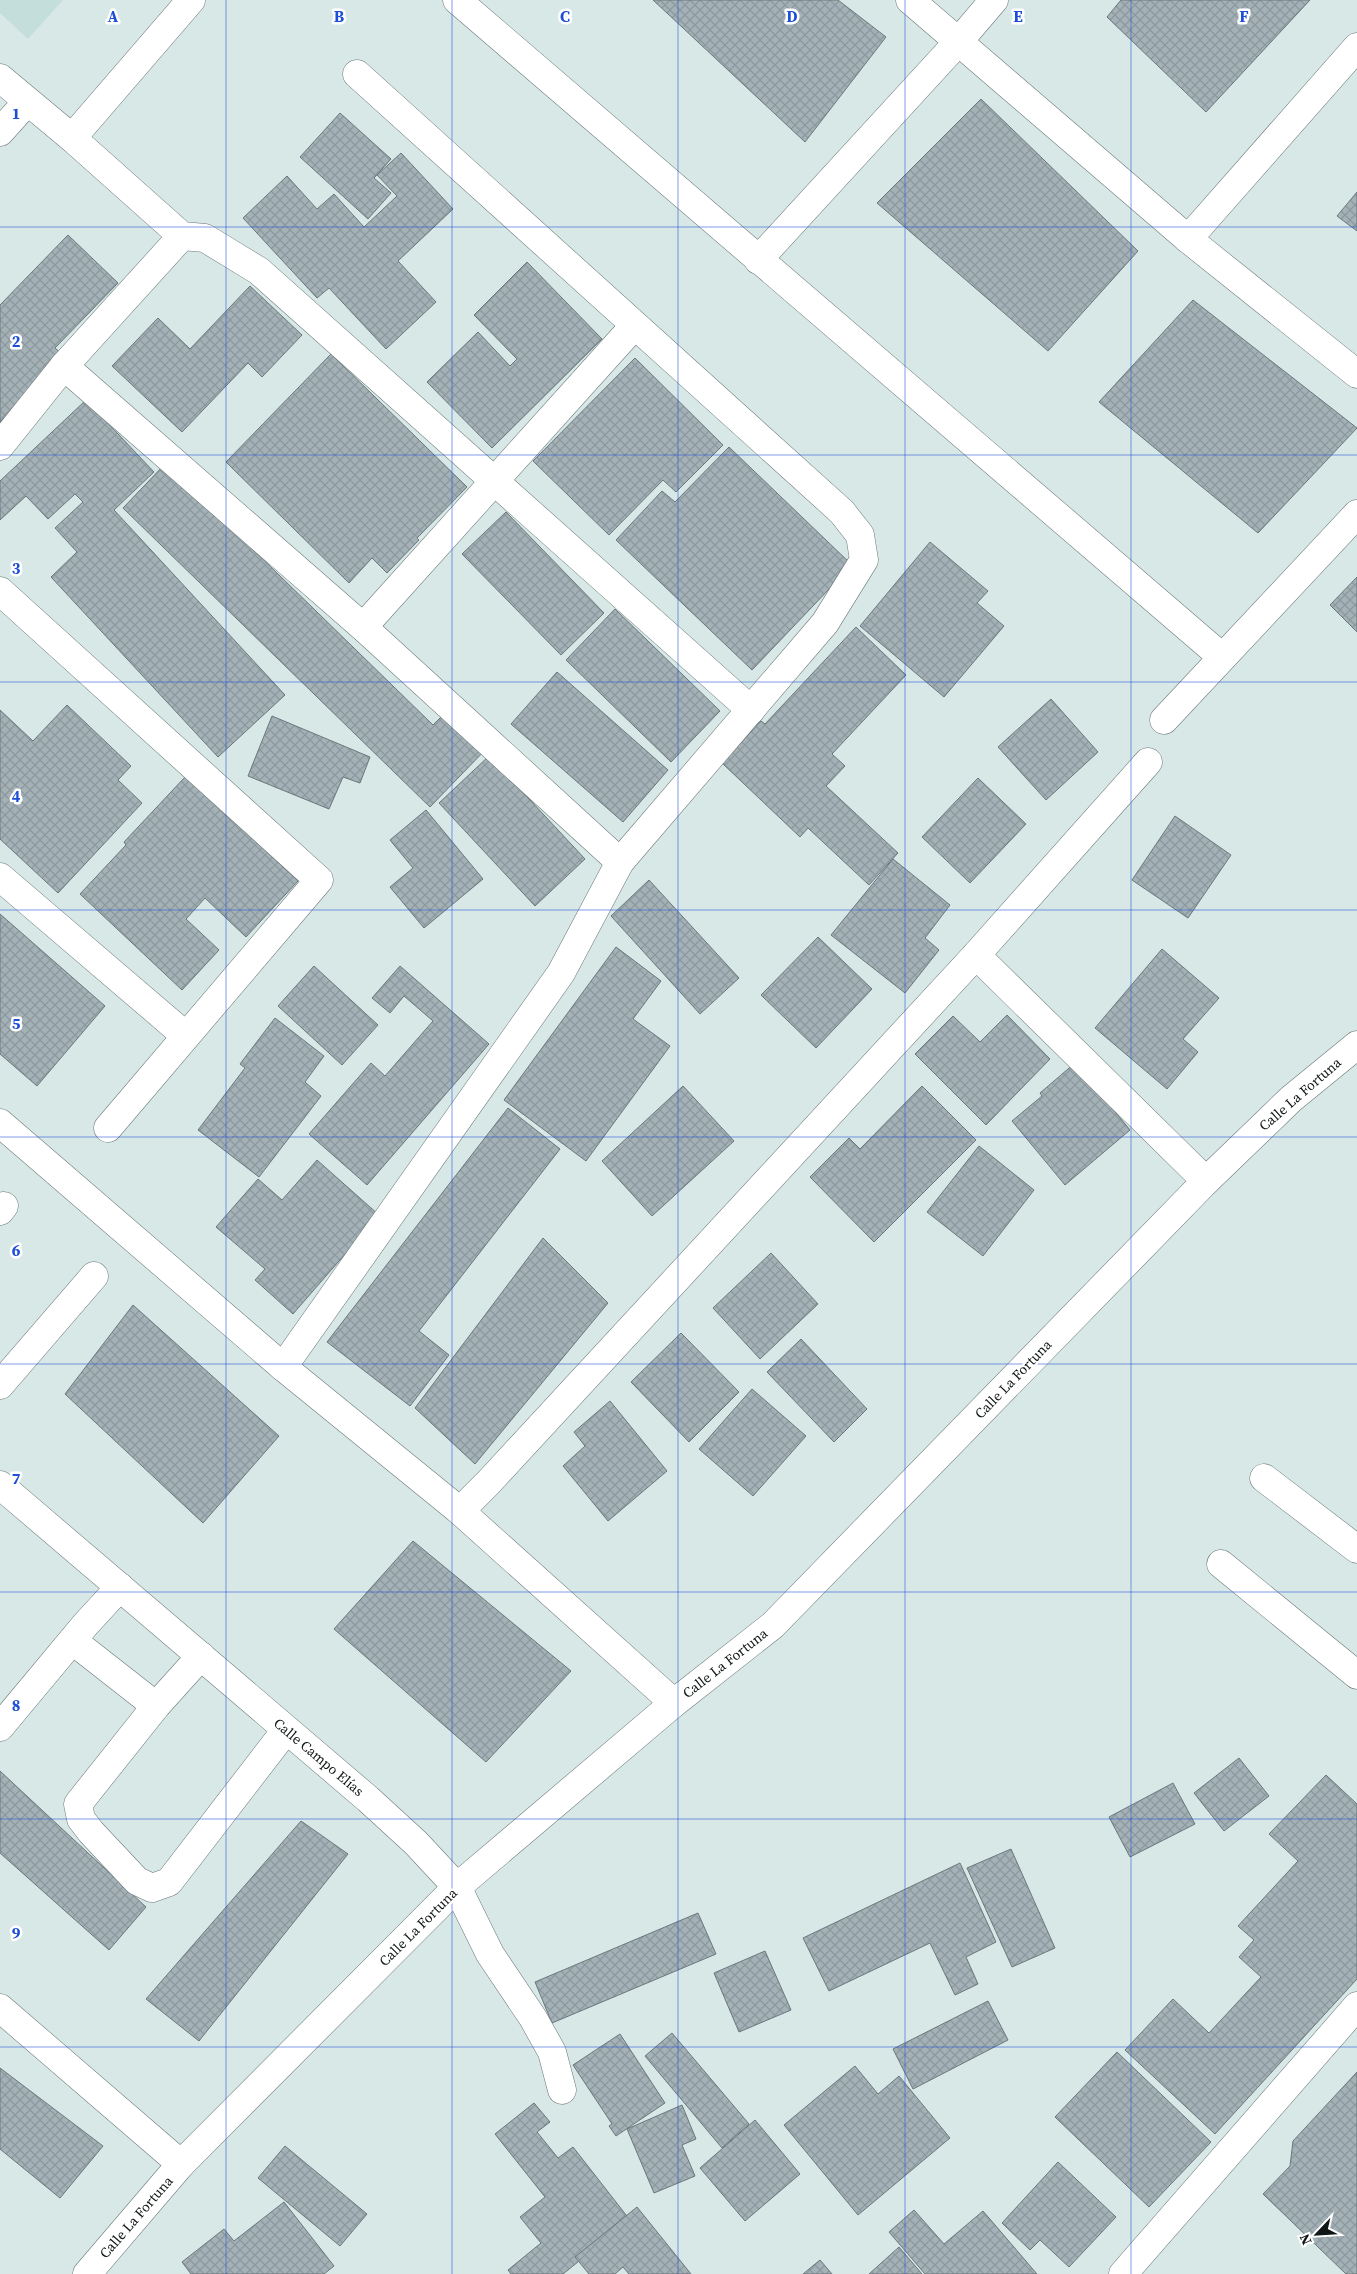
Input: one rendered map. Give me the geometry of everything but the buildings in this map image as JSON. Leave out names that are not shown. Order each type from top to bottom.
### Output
[{"type":"street","points":[[72,138],[191,0]]},
{"type":"street","points":[[457,0],[1222,656]]},
{"type":"street","points":[[910,0],[1188,239],[1357,374]]},
{"type":"street","points":[[758,260],[959,42],[994,0]]},
{"type":"street","points":[[1188,239],[1357,47]]},
{"type":"street","points":[[284,1367],[561,973],[620,862],[825,623],[864,560],[860,535],[842,512],[357,74]]},
{"type":"street","points":[[0,78],[72,138],[182,236],[205,238],[259,271],[751,710]]},
{"type":"street","points":[[0,132],[27,102]]},
{"type":"street","points":[[0,446],[64,366],[182,236]]},
{"type":"street","points":[[362,627],[634,326]]},
{"type":"street","points":[[64,366],[362,627],[620,862]]},
{"type":"street","points":[[1164,720],[1357,514]]},
{"type":"street","points":[[0,591],[319,880],[108,1128]]},
{"type":"street","points":[[460,1511],[488,1484],[976,955],[1148,762]]},
{"type":"street","points":[[0,877],[186,1036]]},
{"type":"street","points":[[976,955],[1206,1181]]},
{"type":"street","name":"Calle La Fortuna","points":[[87,2274],[181,2164],[457,1887],[674,1703],[773,1625],[1206,1181],[1291,1099],[1357,1044]]},
{"type":"street","points":[[0,1123],[284,1367],[460,1511],[674,1703]]},
{"type":"street","points":[[0,1385],[94,1276]]},
{"type":"street","points":[[1264,1478],[1357,1549]]},
{"type":"street","name":"Calle Campo Elías","points":[[0,1485],[382,1812],[457,1887],[490,1954],[533,2018],[552,2052],[562,2090]]},
{"type":"street","points":[[1221,1564],[1357,1675]]},
{"type":"street","points":[[0,1727],[120,1587]]},
{"type":"street","points":[[73,1640],[156,1706]]},
{"type":"street","points":[[201,1656],[156,1706],[78,1804],[81,1819],[137,1881],[152,1888],[169,1882],[286,1730]]},
{"type":"street","points":[[1123,2274],[1357,2006]]},
{"type":"street","points":[[0,2008],[181,2164]]},
{"type":"shaded area","points":[[0,0],[63,0],[28,39],[0,13]]}]
